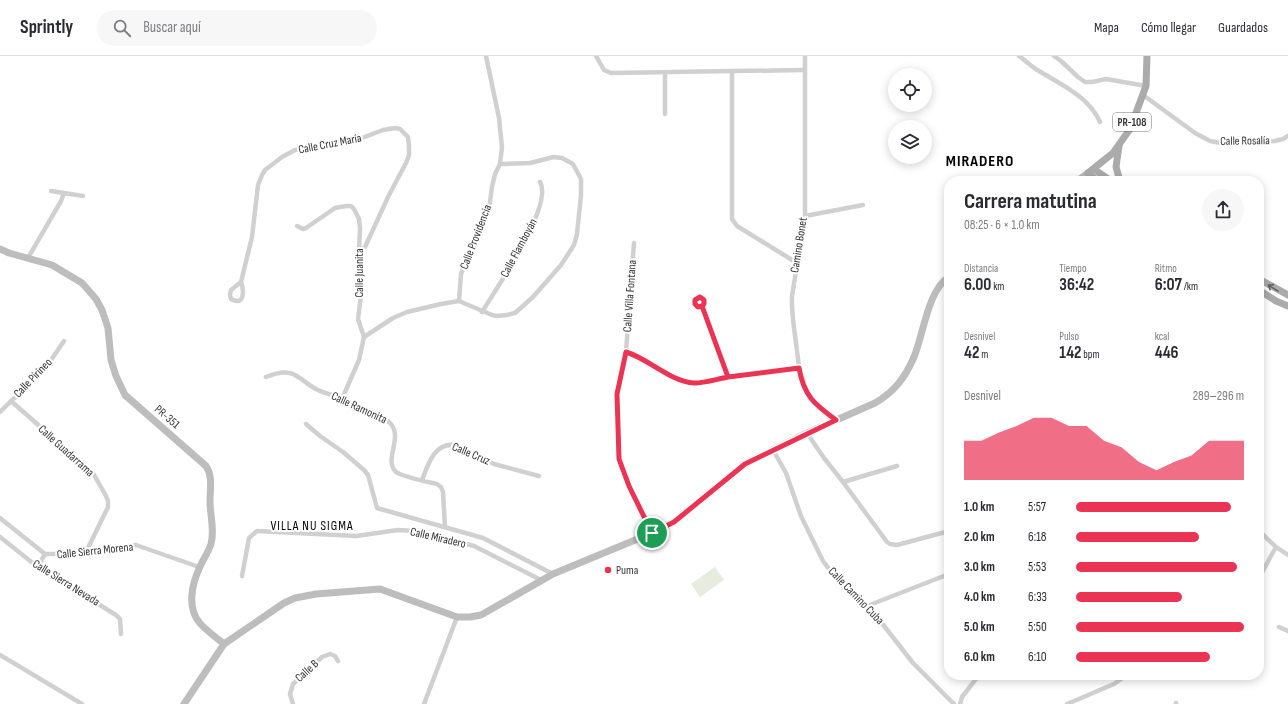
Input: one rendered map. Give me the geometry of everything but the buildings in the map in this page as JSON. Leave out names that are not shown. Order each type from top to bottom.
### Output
[{"type":"main road","name":"PR-108","points":[[1084,176],[1107,159],[1130,129],[1146,86],[1147,56]]},
{"type":"main road","points":[[1119,176],[1116,167],[1120,144]]},
{"type":"main road","points":[[1091,171],[1094,176]]},
{"type":"main road","points":[[1091,171],[1101,176]]},
{"type":"main road","name":"PR-351","points":[[0,249],[9,253],[52,264],[82,283],[91,292],[106,319],[111,360],[116,376],[125,395],[209,470],[210,512],[213,533],[211,545],[196,575],[192,595],[195,616],[199,622],[224,644]]},
{"type":"main road","points":[[184,704],[224,644],[284,603],[295,598],[316,594],[380,589],[457,617],[481,615],[553,574],[652,533],[674,522],[745,464],[836,420],[875,404],[884,398],[897,386],[914,357],[931,300],[944,280]]},
{"type":"main road","points":[[1264,281],[1288,296]]},
{"type":"main road","points":[[1264,293],[1276,301],[1288,306]]},
{"type":"street","name":"Calle Providencia","points":[[459,301],[462,274],[489,209],[495,174],[500,164],[502,139],[486,56]]},
{"type":"street","points":[[596,56],[602,67],[607,72],[732,72],[804,70]]},
{"type":"street","name":"Camino Bonet","points":[[805,56],[806,180],[804,216],[791,308],[799,368],[804,388],[820,408],[836,420]]},
{"type":"street","points":[[1019,56],[1039,71],[1063,84],[1087,103],[1095,112],[1100,122]]},
{"type":"street","points":[[1054,56],[1062,61],[1084,82],[1111,79],[1146,86]]},
{"type":"street","points":[[665,72],[665,114]]},
{"type":"street","points":[[732,72],[732,219],[737,226],[797,263]]},
{"type":"street","name":"Calle Rosalía","points":[[1143,96],[1195,133],[1214,142],[1275,141],[1288,136]]},
{"type":"street","name":"Calle Cruz María","points":[[241,282],[252,237],[259,180],[273,163],[288,152],[295,150],[362,138],[383,130],[394,128],[400,129],[406,134],[409,141],[406,163],[389,195],[365,247],[359,252]]},
{"type":"street","points":[[364,337],[393,318],[407,312],[459,301],[492,315],[507,315],[515,313],[533,297],[557,271],[574,245],[577,234],[582,195],[581,179],[573,164],[562,158],[554,157],[530,163],[500,164]]},
{"type":"street","name":"Calle Flamboyán","points":[[482,312],[525,242],[532,227],[543,191],[540,182]]},
{"type":"street","points":[[51,191],[83,196]]},
{"type":"street","points":[[28,258],[61,201],[64,193]]},
{"type":"street","points":[[804,216],[863,205]]},
{"type":"street","name":"Calle Juanita","points":[[298,226],[303,229],[306,228],[335,208],[346,206],[351,206],[359,219],[359,252],[362,287],[358,319],[364,337],[359,360],[342,398]]},
{"type":"street","name":"Calle Villa Fontana","points":[[634,243],[626,352],[617,394],[619,459],[629,486],[652,533]]},
{"type":"street","points":[[702,306],[728,377]]},
{"type":"street","name":"Calle Pirineo","points":[[0,412],[47,366],[64,341]]},
{"type":"street","points":[[626,352],[635,354],[684,381],[695,383],[728,377],[799,368]]},
{"type":"street","name":"Calle Ramonita","points":[[266,377],[284,372],[290,373],[317,390],[342,398],[364,411],[388,421],[391,424],[396,438],[392,460],[394,469],[401,474],[437,484],[442,490],[445,527]]},
{"type":"street","name":"Calle Guadarrama","points":[[11,401],[93,473],[106,496],[108,507],[86,552]]},
{"type":"street","points":[[306,424],[364,470],[368,475],[377,508],[488,540],[553,574]]},
{"type":"street","points":[[808,433],[824,458],[887,542],[897,545],[944,532]]},
{"type":"street","name":"Calle Cruz","points":[[422,480],[433,455],[438,449],[449,444],[494,464],[539,476]]},
{"type":"street","name":"Calle Camino Cuba","points":[[773,450],[786,473],[801,516],[823,561],[850,594],[866,606],[893,635],[913,663],[954,704]]},
{"type":"street","points":[[843,482],[897,466]]},
{"type":"street","name":"Calle Sierra Morena","points":[[0,518],[45,554],[73,554],[136,545],[199,567]]},
{"type":"street","name":"Calle Miradero","points":[[242,576],[249,538],[257,531],[356,536],[398,530],[416,531],[474,546],[541,580]]},
{"type":"street","points":[[1264,536],[1276,547],[1288,555]]},
{"type":"street","name":"Calle Sierra Nevada","points":[[0,538],[38,566],[116,615],[120,619],[121,634]]},
{"type":"street","points":[[1264,569],[1276,547]]},
{"type":"street","points":[[38,566],[45,554]]},
{"type":"street","points":[[866,606],[944,576]]},
{"type":"street","points":[[424,704],[457,617]]},
{"type":"street","points":[[1279,627],[1288,631]]},
{"type":"street","name":"Calle B","points":[[293,704],[290,694],[292,684],[322,657],[330,654],[336,656],[338,660]]},
{"type":"street","points":[[0,655],[82,704]]},
{"type":"street","points":[[960,704],[962,697],[975,680]]},
{"type":"street","points":[[1067,704],[1114,684],[1120,680]]},
{"type":"shaded area","points":[[715,567],[724,580],[700,597],[691,584]]},
{"type":"place","name":"Puma","points":[[608,570]]},
{"type":"district","name":"MIRADERO","points":[[980,161]]},
{"type":"district","name":"VILLA NU SIGMA","points":[[312,526]]},
{"type":"route","points":[[652,533],[629,486],[619,459],[616,403],[617,394],[626,352],[635,354],[684,381],[695,383],[728,377],[702,306],[698,307],[695,304],[696,298],[702,297],[705,302],[702,306],[715,342],[728,377],[799,368],[804,388],[810,397],[820,408],[836,420],[745,464],[674,522],[652,533]]}]
